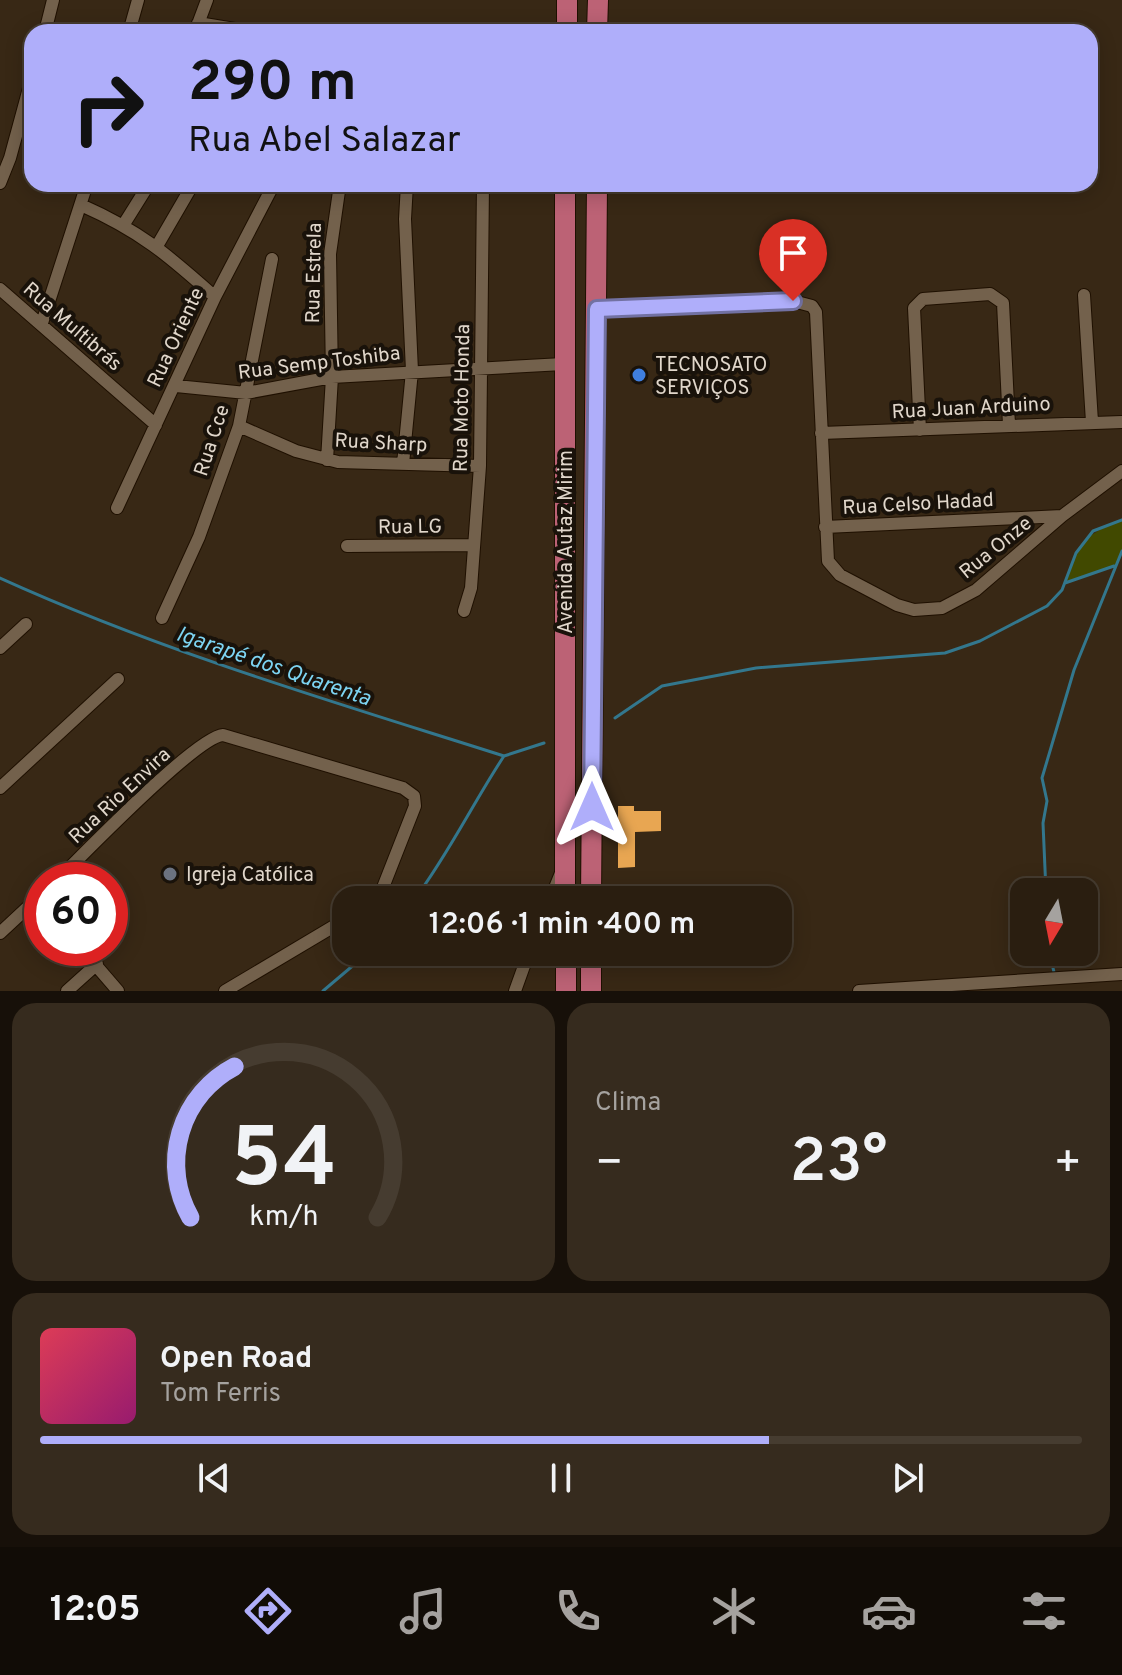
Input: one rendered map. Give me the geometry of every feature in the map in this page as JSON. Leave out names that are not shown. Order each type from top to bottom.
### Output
[{"type":"main road","points":[[564,0],[566,24]]},
{"type":"main road","points":[[597,24],[598,0]]},
{"type":"main road","name":"Avenida Autaz Mirim","points":[[565,192],[565,886]]},
{"type":"main road","name":"Avenida Autaz Mirim","points":[[591,886],[597,192]]},
{"type":"main road","points":[[565,579],[594,579]]},
{"type":"main road","points":[[566,966],[566,991]]},
{"type":"main road","points":[[591,966],[591,991]]},
{"type":"street","points":[[47,24],[53,0]]},
{"type":"street","points":[[131,24],[138,0]]},
{"type":"street","points":[[197,24],[207,0]]},
{"type":"street","points":[[0,183],[24,106]]},
{"type":"street","points":[[42,323],[85,192]]},
{"type":"street","points":[[124,224],[144,192]]},
{"type":"street","points":[[157,246],[188,192]]},
{"type":"street","name":"Rua Oriente","points":[[117,508],[215,297],[270,192]]},
{"type":"street","name":"Rua Estrela","points":[[327,460],[332,377],[330,254],[339,192]]},
{"type":"street","points":[[403,464],[412,371],[407,192]]},
{"type":"street","name":"Rua Moto Honda","points":[[464,611],[469,599],[480,466],[483,192]]},
{"type":"street","points":[[81,205],[124,224],[157,246],[215,297]]},
{"type":"street","name":"Rua Cce","points":[[162,618],[199,537],[239,426],[272,259]]},
{"type":"street","name":"Rua Multibrás","points":[[0,289],[156,425]]},
{"type":"street","points":[[920,430],[914,308],[923,299],[990,294],[1003,303],[1009,425]]},
{"type":"street","points":[[1084,295],[1092,422]]},
{"type":"street","name":"Rua Onze","points":[[597,309],[807,302],[816,312],[828,561],[840,575],[897,605],[928,611],[942,608],[976,590],[1062,516],[1122,471]]},
{"type":"street","name":"Rua Semp Toshiba","points":[[176,386],[246,393],[332,377],[563,364]]},
{"type":"street","name":"Rua Juan Arduino","points":[[821,433],[1122,422]]},
{"type":"street","name":"Rua Sharp","points":[[239,426],[296,451],[327,460],[480,466]]},
{"type":"street","name":"Rua Celso Hadad","points":[[825,527],[1062,516]]},
{"type":"street","name":"Rua LG","points":[[347,546],[474,545]]},
{"type":"street","points":[[0,648],[26,624]]},
{"type":"street","points":[[0,788],[118,679]]},
{"type":"street","name":"Rua Rio Envira","points":[[76,862],[208,739],[223,735],[410,791],[416,799],[415,806],[382,886]]},
{"type":"street","points":[[555,886],[565,861]]},
{"type":"street","points":[[0,933],[24,913]]},
{"type":"street","points":[[225,991],[332,927]]},
{"type":"street","points":[[67,991],[95,966]]},
{"type":"street","points":[[99,966],[118,991]]},
{"type":"street","points":[[515,991],[524,966]]},
{"type":"street","points":[[859,991],[1122,974]]},
{"type":"green space","points":[[1122,520],[1122,551],[1115,566],[1065,583],[1084,542],[1098,531]]},
{"type":"building","points":[[618,806],[634,806],[634,811],[661,811],[661,831],[635,832],[635,867],[618,868]]},
{"type":"waterway","name":"Igarapé dos Quarenta","points":[[615,718],[662,686],[756,668],[945,653],[980,641],[1047,606],[1062,590],[1076,553],[1093,531],[1122,520]]},
{"type":"waterway","points":[[1045,878],[1043,823],[1047,801],[1042,778],[1074,670],[1122,551]]},
{"type":"waterway","points":[[1065,583],[1114,566]]},
{"type":"waterway","name":"Igarapé dos Quarenta","points":[[0,578],[186,653],[504,756],[544,743]]},
{"type":"waterway","points":[[424,886],[504,756]]},
{"type":"waterway","points":[[323,991],[352,966]]},
{"type":"waterway","points":[[1052,966],[1055,976]]},
{"type":"place","name":"TECNOSATO SERVIÇOS","points":[[639,375]]},
{"type":"place","name":"Igreja Católica","points":[[170,874]]},
{"type":"route","points":[[592,807],[597,309],[793,301]]}]
